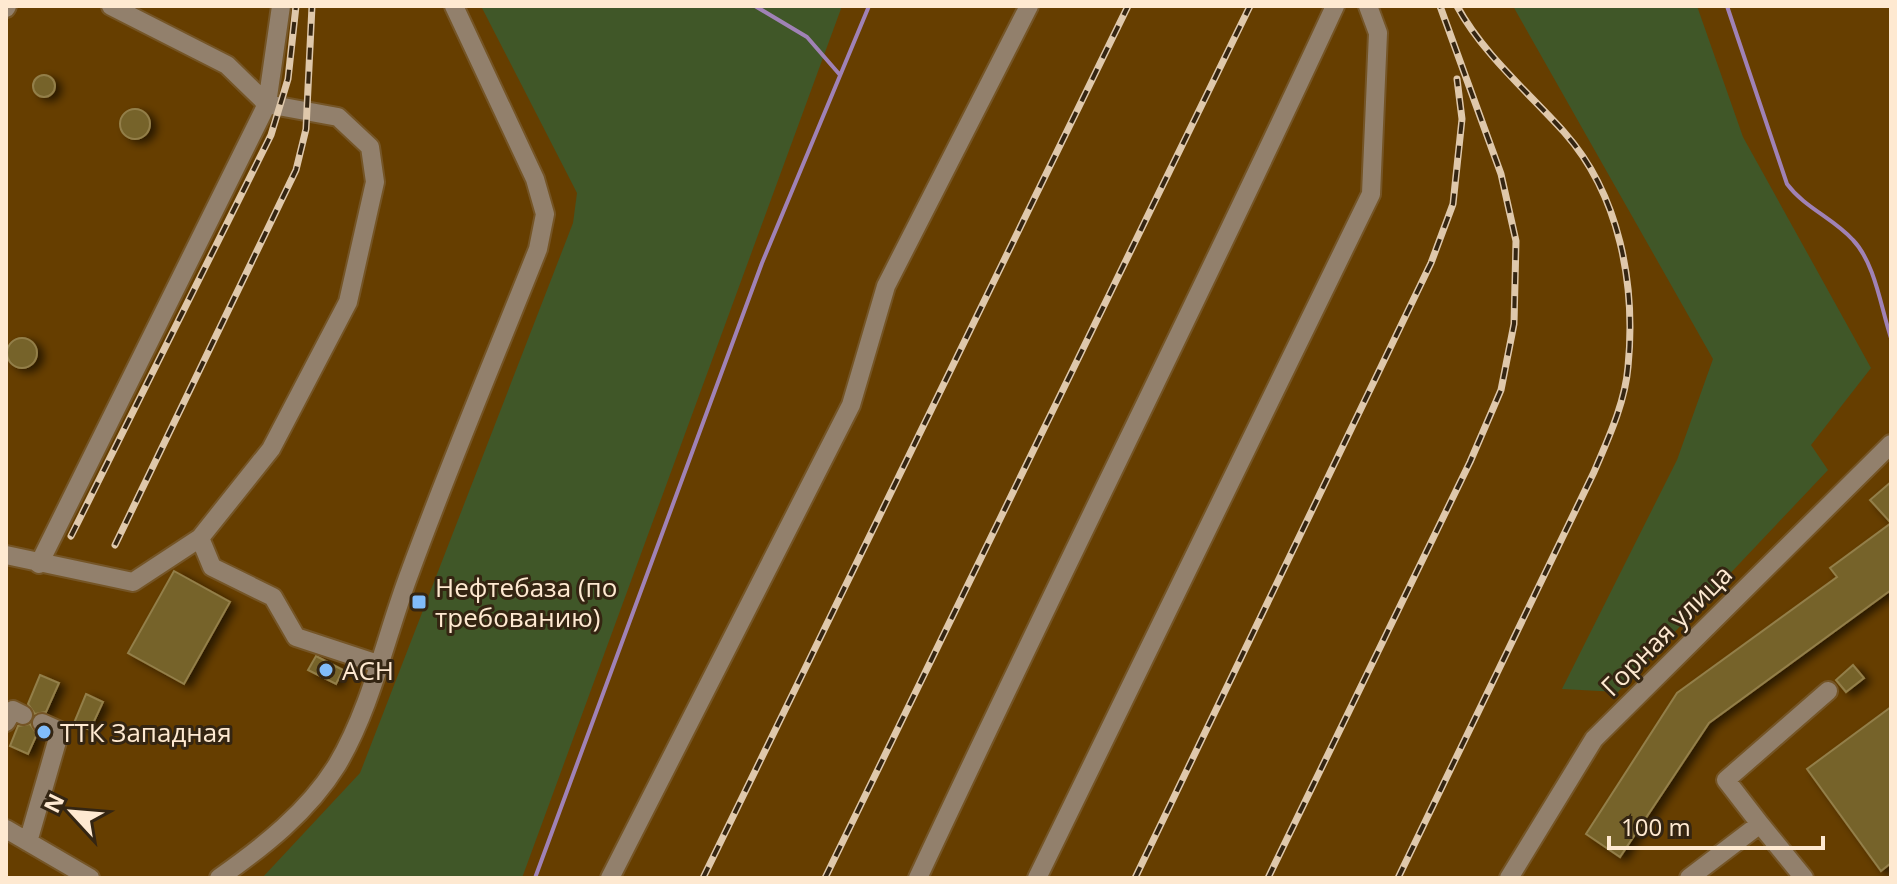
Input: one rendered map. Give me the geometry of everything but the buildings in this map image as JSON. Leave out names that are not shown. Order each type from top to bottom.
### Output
[{"type":"street","points":[[6,555],[133,582],[200,538],[271,449],[348,302],[375,182],[370,147],[338,117],[267,104],[227,65],[111,6]]},
{"type":"street","points":[[39,564],[267,104],[281,6]]},
{"type":"street","points":[[219,878],[264,846],[303,808],[336,765],[378,664],[445,477],[538,249],[545,214],[535,179],[454,6]]},
{"type":"street","points":[[610,878],[851,405],[886,286],[1029,6]]},
{"type":"street","points":[[918,878],[1027,644],[1208,280],[1335,6]]},
{"type":"street","points":[[1037,878],[1371,194],[1378,33],[1368,6]]},
{"type":"street","name":"Горная улица","points":[[1517,875],[1594,739],[1891,444]]},
{"type":"street","points":[[200,538],[212,567],[273,597],[296,637],[378,664]]},
{"type":"street","points":[[1804,878],[1726,780],[1828,691]]},
{"type":"street","points":[[28,842],[60,731],[42,723]]},
{"type":"street","points":[[1689,878],[1760,824]]},
{"type":"street","points":[[6,829],[90,878]]},
{"type":"shaded area","points":[[6,6],[1891,6],[1891,878],[6,878]]},
{"type":"green space","points":[[481,6],[842,6],[522,878],[262,878],[360,773],[573,223],[577,193]]},
{"type":"green space","points":[[1513,6],[1697,6],[1743,137],[1871,368],[1811,445],[1828,470],[1618,692],[1562,689],[1677,460],[1713,359]]},
{"type":"waterway","points":[[755,6],[807,37],[840,75]]},
{"type":"waterway","points":[[535,878],[762,263],[869,6]]},
{"type":"waterway","points":[[1727,6],[1787,184],[1802,200],[1845,232],[1861,250],[1872,273],[1891,338]]},
{"type":"railway","points":[[71,536],[271,135],[288,79],[296,6]]},
{"type":"railway","points":[[115,545],[296,170],[306,129],[312,6]]},
{"type":"railway","points":[[703,878],[1128,6]]},
{"type":"railway","points":[[825,878],[1250,6]]},
{"type":"railway","points":[[1268,878],[1470,462],[1501,390],[1514,324],[1516,241],[1501,174],[1440,6]]},
{"type":"railway","points":[[1398,878],[1594,472],[1620,407],[1628,367],[1630,336],[1626,273],[1611,212],[1599,184],[1564,132],[1479,40],[1457,6]]},
{"type":"railway","points":[[1135,878],[1431,263],[1453,204],[1462,119],[1457,79]]},
{"type":"place","name":"Нефтебаза (по требованию)","points":[[419,602]]},
{"type":"place","name":"АСН","points":[[326,670]]},
{"type":"place","name":"ТТК Западная","points":[[44,732]]}]
